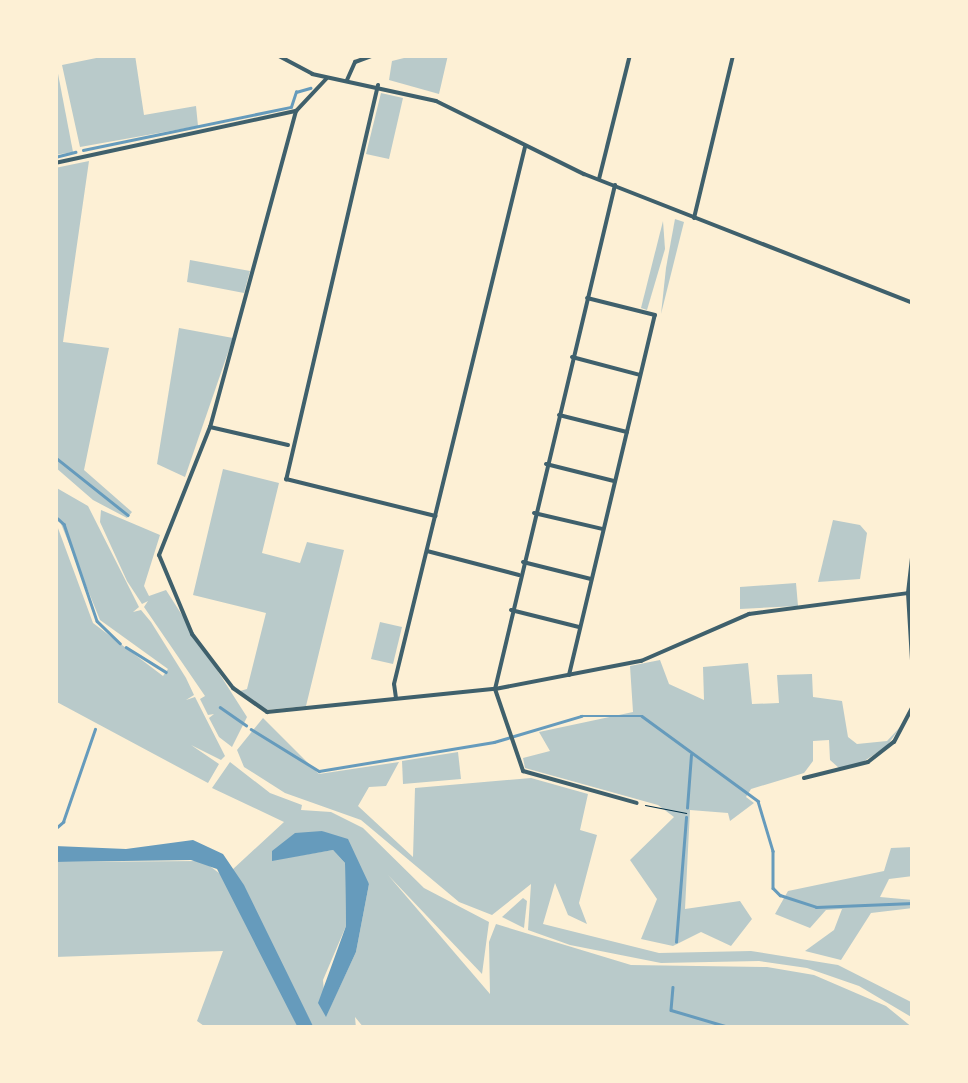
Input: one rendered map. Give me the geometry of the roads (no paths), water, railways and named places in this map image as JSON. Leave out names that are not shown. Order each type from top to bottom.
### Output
[{"type":"street","points":[[276,55],[327,78],[378,85],[452,107],[599,179],[913,303]]},
{"type":"street","points":[[347,80],[354,62],[374,55]]},
{"type":"street","points":[[599,179],[630,55]]},
{"type":"street","points":[[694,218],[733,55]]},
{"type":"street","points":[[327,78],[296,110],[210,426],[159,556],[196,641],[232,688],[259,708],[495,689],[648,659],[749,614],[908,593]]},
{"type":"street","points":[[378,85],[286,480],[435,516]]},
{"type":"street","points":[[55,162],[296,110]]},
{"type":"street","points":[[396,698],[435,516],[525,146]]},
{"type":"street","points":[[615,185],[495,689],[523,771],[637,803]]},
{"type":"street","points":[[569,675],[655,315],[587,298]]},
{"type":"street","points":[[572,358],[640,375]]},
{"type":"street","points":[[559,415],[627,432]]},
{"type":"street","points":[[210,426],[291,446]]},
{"type":"street","points":[[546,464],[615,481]]},
{"type":"street","points":[[534,513],[603,530]]},
{"type":"street","points":[[913,549],[908,593],[913,676]]},
{"type":"street","points":[[427,551],[520,575]]},
{"type":"street","points":[[523,562],[590,579]]},
{"type":"street","points":[[511,610],[579,627]]},
{"type":"street","points":[[804,778],[868,762],[900,734],[913,706]]},
{"type":"water","points":[[322,831],[348,839],[369,884],[356,952],[326,1017],[318,1003],[346,926],[345,863],[333,850],[272,861],[272,851],[295,833]]},
{"type":"water","points":[[193,840],[223,854],[244,885],[314,1028],[298,1028],[217,869],[191,860],[55,862],[55,846],[126,849]]},
{"type":"waterway","points":[[83,150],[291,107],[296,92],[310,88]]},
{"type":"waterway","points":[[55,157],[75,152]]},
{"type":"waterway","points":[[55,457],[128,515]]},
{"type":"waterway","points":[[55,516],[64,524],[97,621],[120,643]]},
{"type":"waterway","points":[[126,647],[166,672]]},
{"type":"waterway","points":[[220,707],[246,725]]},
{"type":"waterway","points":[[251,729],[319,771],[494,742],[581,716],[642,716],[758,801],[773,851],[773,888],[780,895],[816,907],[913,903]]},
{"type":"waterway","points":[[55,829],[63,822],[95,729]]},
{"type":"waterway","points":[[687,808],[691,755]]},
{"type":"waterway","points":[[676,942],[686,817]]},
{"type":"waterway","points":[[673,987],[671,1010],[732,1028]]}]
